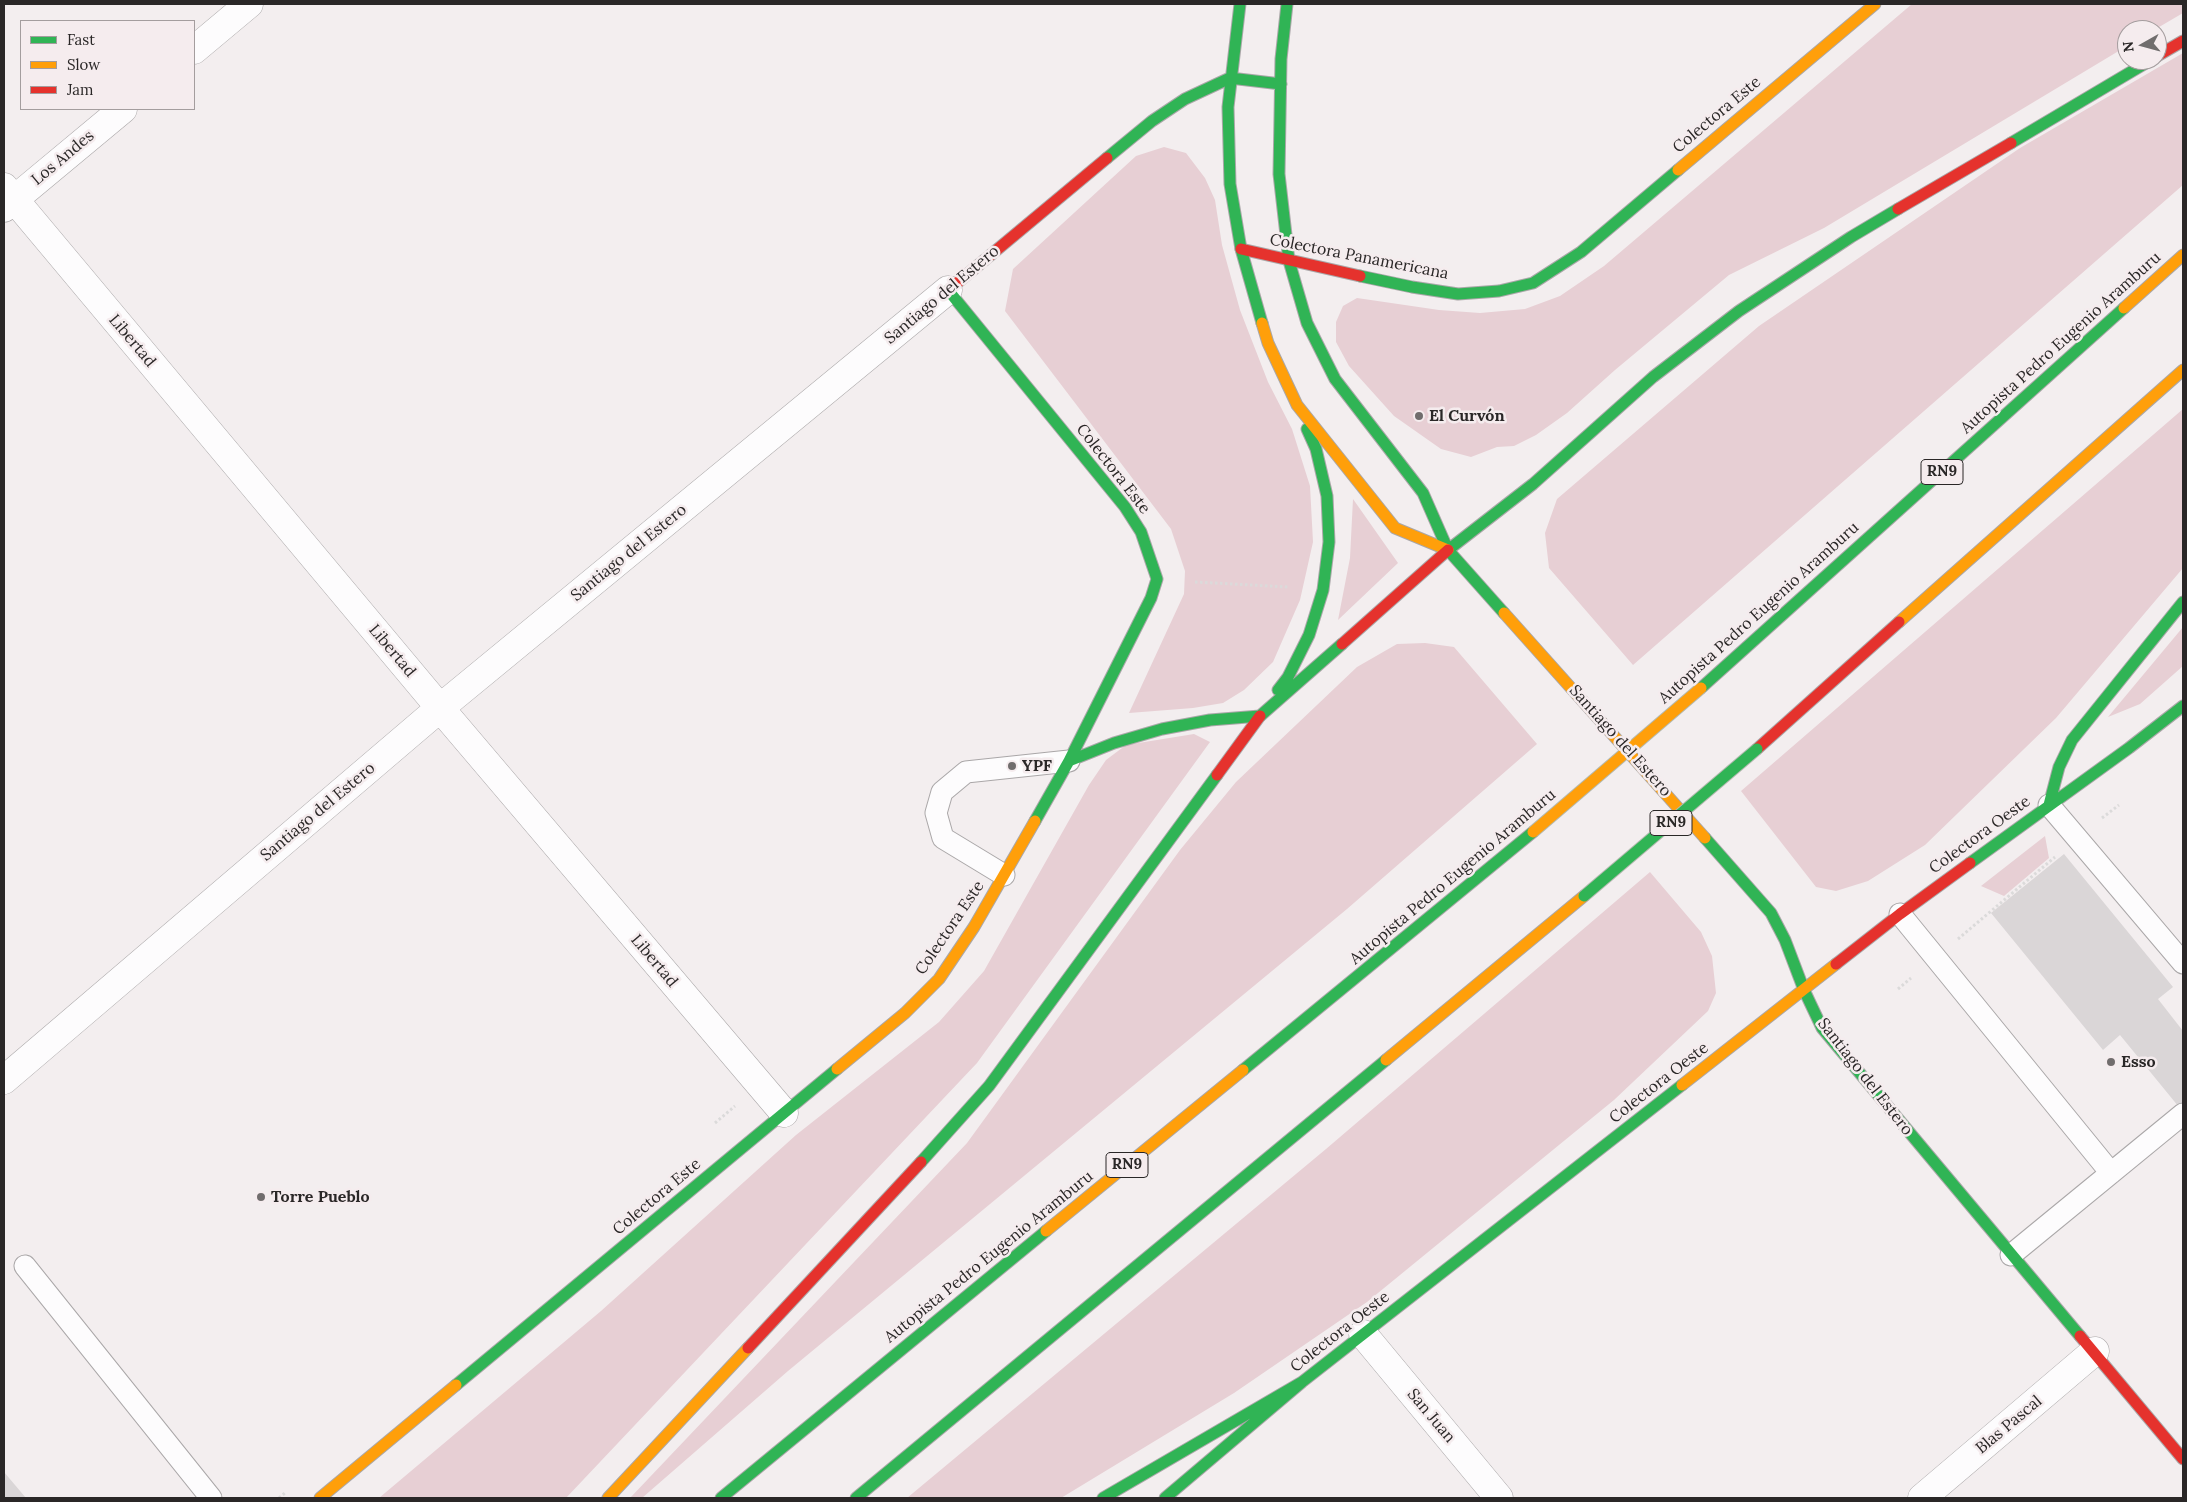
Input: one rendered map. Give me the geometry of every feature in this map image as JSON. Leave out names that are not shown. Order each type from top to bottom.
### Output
[{"type":"main road","points":[[608,1498],[906,1180],[989,1086],[1288,677],[1309,635],[1323,590],[1327,561],[1329,542],[1326,496],[1316,449],[1268,343],[1241,249],[1230,184],[1228,108],[1240,4]]},
{"type":"main road","points":[[1287,4],[1281,59],[1279,174],[1289,261],[1307,323],[1335,379],[1423,493],[1448,550]]},
{"type":"main road","name":"Colectora Este","points":[[1581,252],[1875,4]]},
{"type":"main road","points":[[2167,50],[2183,41]]},
{"type":"main road","points":[[1068,761],[1114,743],[1162,729],[1210,720],[1260,716],[1448,550],[1533,484],[1653,377],[1739,311],[1851,237],[2134,70]]},
{"type":"main road","points":[[1230,78],[1280,84]]},
{"type":"main road","name":"Santiago del Estero","points":[[948,290],[1152,121],[1185,99],[1230,78]]},
{"type":"main road","name":"Colectora Panamericana","points":[[1241,249],[1412,287],[1458,294],[1499,291],[1533,282],[1581,252]]},
{"type":"main road","name":"Autopista Pedro Eugenio Aramburu","points":[[721,1498],[1533,832],[1701,688],[2183,255]]},
{"type":"main road","name":"Colectora Este","points":[[320,1498],[905,1013],[939,979],[974,927],[1068,761],[1151,598],[1157,578],[1141,532],[1125,507],[948,290]]},
{"type":"main road","name":"RN9","points":[[856,1498],[1584,896],[1757,749],[2183,370]]},
{"type":"main road","points":[[1297,405],[1395,528],[1448,550]]},
{"type":"main road","name":"Santiago del Estero","points":[[1448,550],[1771,912],[1785,940],[1804,990],[1822,1028],[2011,1255],[2095,1351],[2183,1459]]},
{"type":"main road","points":[[2049,805],[2059,767],[2072,740],[2183,602]]},
{"type":"main road","name":"Colectora Oeste","points":[[1165,1498],[1302,1382],[1900,914],[2129,748],[2183,706]]},
{"type":"main road","points":[[1103,1498],[1302,1382]]},
{"type":"street","points":[[195,49],[249,4]]},
{"type":"street","name":"Los Andes","points":[[7,198],[121,110]]},
{"type":"street","name":"Libertad","points":[[7,198],[784,1113]]},
{"type":"street","name":"Santiago del Estero","points":[[4,1080],[440,708],[948,290]]},
{"type":"street","name":"San Juan","points":[[1363,1334],[1500,1498]]},
{"type":"street","name":"Blas Pascal","points":[[1922,1498],[2095,1351]]},
{"type":"lane","points":[[1004,875],[943,838],[936,813],[942,792],[966,772],[1068,761]]},
{"type":"lane","points":[[2049,805],[2183,964]]},
{"type":"lane","points":[[1900,914],[2111,1173]]},
{"type":"lane","points":[[2011,1255],[2183,1114]]},
{"type":"lane","points":[[25,1266],[211,1498]]},
{"type":"path","points":[[1195,582],[1289,587]]},
{"type":"path","points":[[1898,989],[2077,838],[2119,805]]},
{"type":"shaded area","points":[[1912,4],[2183,4],[2183,13],[2167,22],[2167,20],[2117,20],[2117,52],[1824,228],[1729,275],[1615,370],[1567,413],[1536,435],[1514,446],[1497,447],[1471,457],[1441,449],[1394,416],[1349,366],[1336,342],[1336,322],[1343,306],[1357,298],[1439,310],[1480,313],[1525,309],[1560,296],[1604,266]]},
{"type":"shaded area","points":[[2183,53],[2183,185],[1633,665],[1549,568],[1545,533],[1557,499],[1759,326],[2020,148],[2154,70],[2167,70],[2167,62]]},
{"type":"shaded area","points":[[1164,147],[1186,153],[1205,178],[1215,200],[1222,245],[1240,310],[1268,382],[1292,429],[1310,486],[1313,542],[1300,600],[1273,662],[1244,690],[1223,703],[1193,708],[1129,713],[1184,594],[1185,571],[1171,529],[1005,311],[1013,269],[1136,156]]},
{"type":"shaded area","points":[[2183,409],[2183,568],[2056,718],[1925,845],[1868,881],[1836,891],[1816,887],[1741,791]]},
{"type":"shaded area","points":[[1353,499],[1398,563],[1338,620],[1350,558]]},
{"type":"shaded area","points":[[2183,627],[2183,666],[2140,704],[2108,717]]},
{"type":"shaded area","points":[[1425,643],[1454,647],[1537,744],[1347,909],[788,1371],[642,1498],[630,1498],[967,1143],[1180,850],[1236,782],[1357,667],[1397,644]]},
{"type":"shaded area","points":[[1194,734],[1210,742],[977,1063],[566,1498],[379,1498],[601,1311],[796,1135],[939,1022],[984,971],[1089,785],[1106,760],[1126,745]]},
{"type":"shaded area","points":[[2045,836],[2049,858],[2004,896],[1981,886]]},
{"type":"shaded area","points":[[1650,872],[1701,932],[1712,956],[1716,993],[1708,1011],[1614,1100],[1367,1302],[1234,1393],[1061,1498],[907,1498],[1326,1149]]},
{"type":"building","points":[[2064,854],[2173,987],[2158,999],[2183,1031],[2183,1112],[2120,1035],[2103,1050],[1991,913]]},
{"type":"building","points":[[4,1472],[26,1498],[4,1498]]},
{"type":"traffic: fast","points":[[1240,4],[1228,107],[1230,184],[1241,249],[1262,323]]},
{"type":"traffic: fast","points":[[1287,4],[1281,59],[1279,174],[1289,261],[1307,323],[1335,379],[1423,493],[1448,550],[1504,613]]},
{"type":"traffic: fast","points":[[2011,143],[2134,70]]},
{"type":"traffic: fast","points":[[1107,158],[1152,121],[1185,99],[1230,78],[1281,84]]},
{"type":"traffic: fast","points":[[1360,276],[1458,294],[1499,291],[1533,283],[1581,252],[1678,170]]},
{"type":"traffic: fast","points":[[1448,550],[1533,484],[1653,377],[1739,311],[1851,237],[1898,209]]},
{"type":"traffic: fast","points":[[957,283],[948,290],[1125,507],[1141,532],[1157,579],[1151,598],[1069,761],[1035,821]]},
{"type":"traffic: fast","points":[[1701,688],[2124,308]]},
{"type":"traffic: fast","points":[[1278,690],[1288,677],[1309,635],[1323,590],[1329,542],[1327,496],[1316,449],[1307,429]]},
{"type":"traffic: fast","points":[[2049,805],[2059,767],[2072,740],[2183,602]]},
{"type":"traffic: fast","points":[[1069,761],[1114,743],[1162,729],[1210,720],[1260,716],[1342,644]]},
{"type":"traffic: fast","points":[[1970,863],[2129,748],[2183,706]]},
{"type":"traffic: fast","points":[[1584,896],[1757,749]]},
{"type":"traffic: fast","points":[[921,1162],[989,1086],[1217,775]]},
{"type":"traffic: fast","points":[[1243,1070],[1533,832]]},
{"type":"traffic: fast","points":[[1705,838],[1771,913],[1785,940],[1804,990],[1822,1028],[2080,1336]]},
{"type":"traffic: fast","points":[[856,1498],[1386,1060]]},
{"type":"traffic: fast","points":[[456,1385],[837,1069]]},
{"type":"traffic: fast","points":[[1165,1498],[1302,1382],[1682,1085]]},
{"type":"traffic: fast","points":[[721,1498],[1046,1231]]},
{"type":"traffic: fast","points":[[1103,1498],[1302,1382]]},
{"type":"traffic: slow","points":[[1678,170],[1875,4]]},
{"type":"traffic: slow","points":[[2124,308],[2183,255]]},
{"type":"traffic: slow","points":[[1262,323],[1268,343],[1297,405],[1395,528],[1448,550]]},
{"type":"traffic: slow","points":[[1899,622],[2183,370]]},
{"type":"traffic: slow","points":[[1504,613],[1705,838]]},
{"type":"traffic: slow","points":[[1533,832],[1701,688]]},
{"type":"traffic: slow","points":[[837,1069],[905,1013],[939,979],[974,927],[1035,821]]},
{"type":"traffic: slow","points":[[1386,1060],[1584,896]]},
{"type":"traffic: slow","points":[[1682,1085],[1836,964]]},
{"type":"traffic: slow","points":[[1046,1231],[1243,1070]]},
{"type":"traffic: slow","points":[[608,1498],[748,1348]]},
{"type":"traffic: slow","points":[[320,1498],[456,1385]]},
{"type":"traffic: jam","points":[[2167,50],[2183,41]]},
{"type":"traffic: jam","points":[[1898,209],[2011,143]]},
{"type":"traffic: jam","points":[[957,283],[1107,158]]},
{"type":"traffic: jam","points":[[1241,249],[1360,276]]},
{"type":"traffic: jam","points":[[1342,644],[1448,550]]},
{"type":"traffic: jam","points":[[1757,749],[1899,622]]},
{"type":"traffic: jam","points":[[1217,775],[1260,716]]},
{"type":"traffic: jam","points":[[1836,964],[1970,863]]},
{"type":"traffic: jam","points":[[748,1348],[921,1162]]},
{"type":"traffic: jam","points":[[2080,1336],[2183,1459]]},
{"type":"place","name":"El Curvón","points":[[1419,416]]},
{"type":"place","name":"YPF","points":[[1012,766]]},
{"type":"place","name":"Esso","points":[[2111,1062]]},
{"type":"place","name":"Torre Pueblo","points":[[261,1197]]}]
